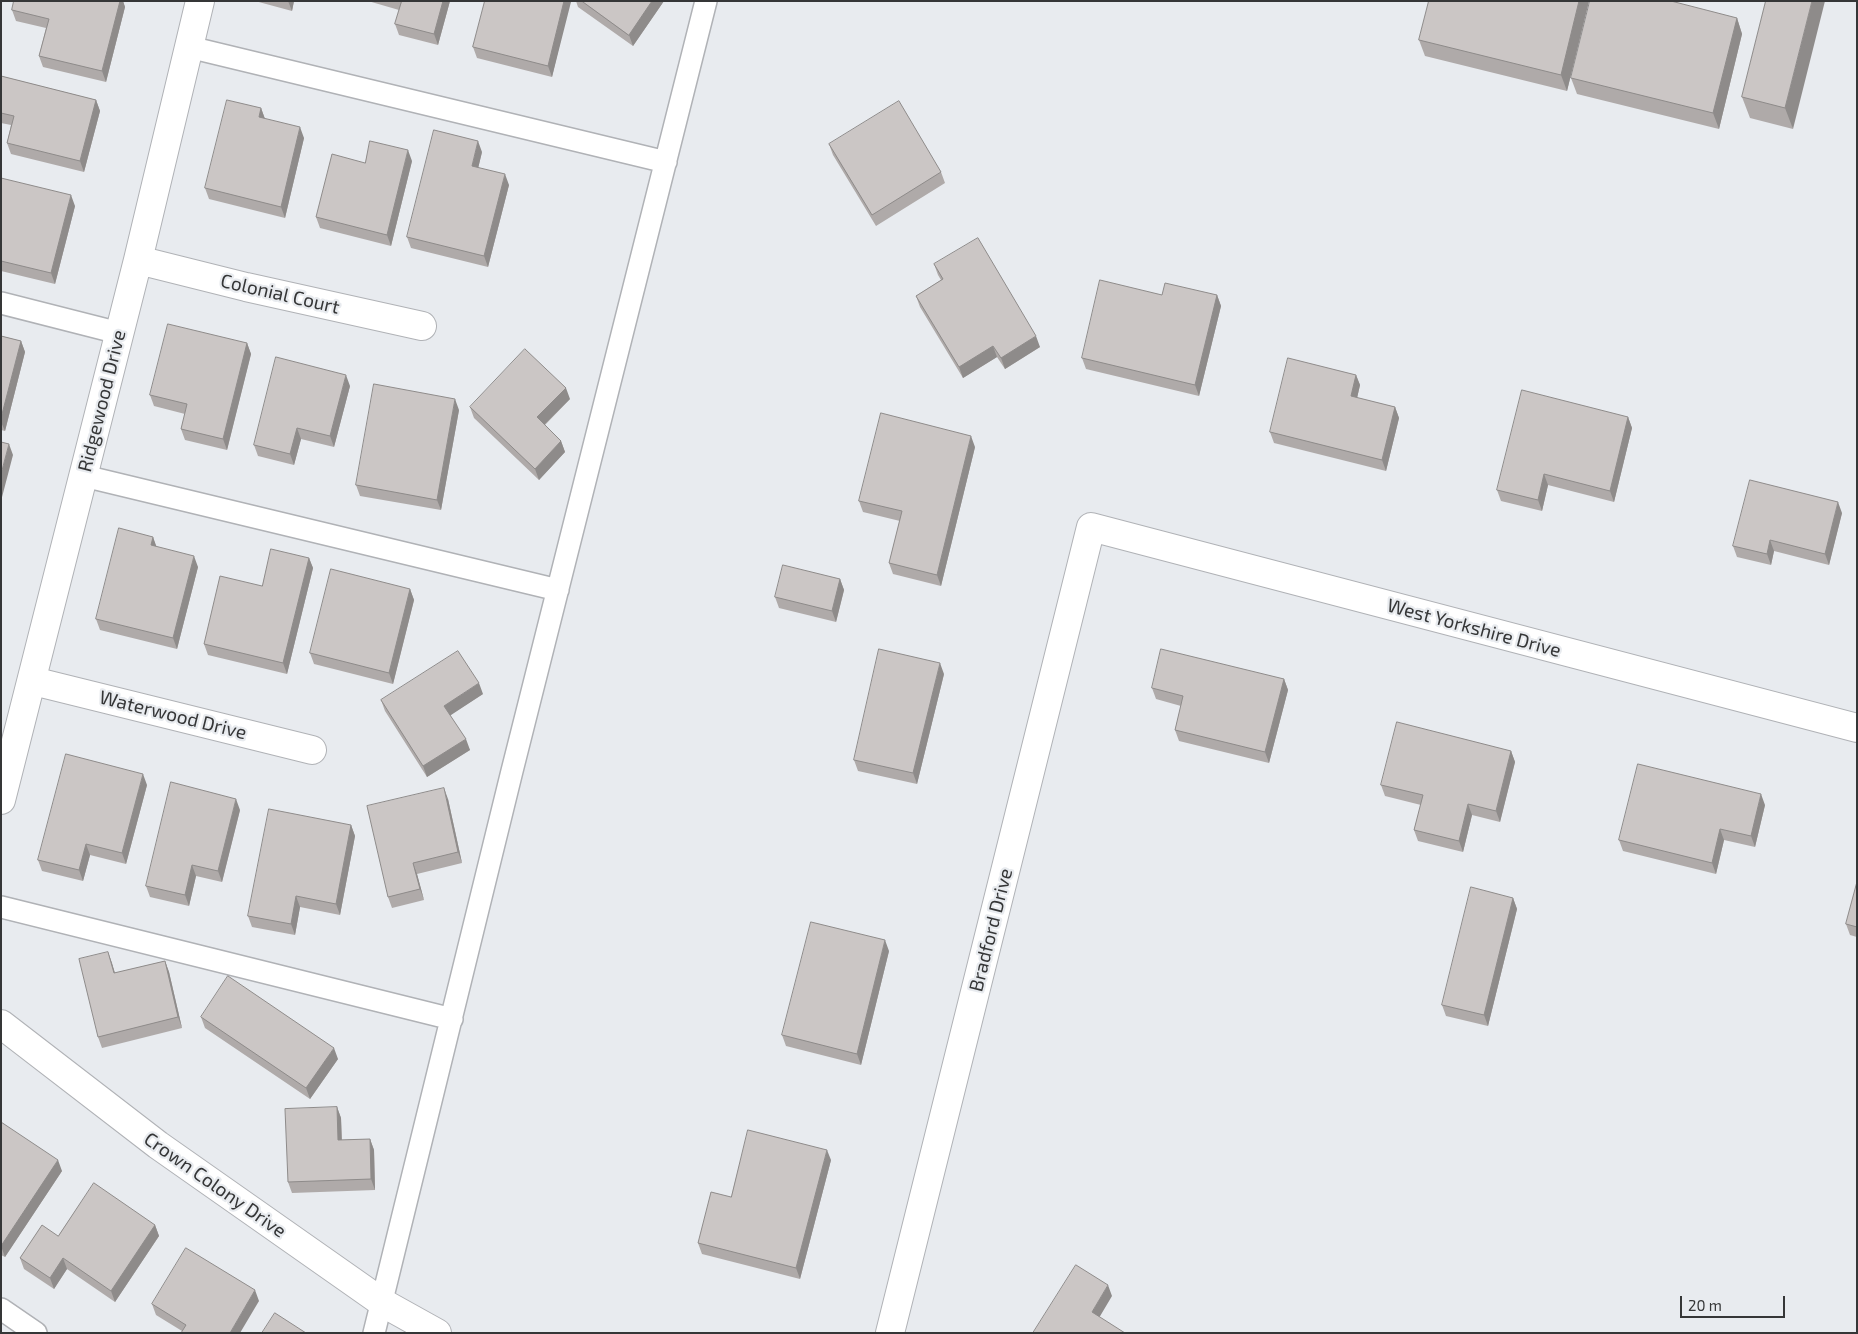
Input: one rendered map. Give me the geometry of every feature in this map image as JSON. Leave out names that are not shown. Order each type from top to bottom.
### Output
[{"type":"street","name":"Ridgewood Drive","points":[[1,800],[33,681],[138,260],[200,1]]},
{"type":"street","name":"Colonial Court","points":[[138,260],[246,287],[422,326]]},
{"type":"street","name":"West Yorkshire Drive","points":[[1091,527],[1857,728]]},
{"type":"street","name":"Bradford Drive","points":[[890,1333],[1091,527]]},
{"type":"street","name":"Waterwood Drive","points":[[33,681],[312,750]]},
{"type":"street","name":"Crown Colony Drive","points":[[1,1024],[158,1145],[382,1303],[437,1333]]},
{"type":"lane","points":[[374,1333],[706,1]]},
{"type":"lane","points":[[189,46],[666,162]]},
{"type":"lane","points":[[1,303],[119,333]]},
{"type":"lane","points":[[84,476],[558,590]]},
{"type":"lane","points":[[1,907],[452,1020]]},
{"type":"lane","points":[[1,1309],[36,1333]]},
{"type":"building","points":[[14,1],[120,1],[102,71],[39,56],[49,19],[12,10]]},
{"type":"building","points":[[402,1],[443,1],[434,34],[395,24]]},
{"type":"building","points":[[485,1],[564,1],[548,66],[473,47]]},
{"type":"building","points":[[582,1],[652,1],[629,35]]},
{"type":"building","points":[[1429,1],[1579,1],[1561,75],[1419,40]]},
{"type":"building","points":[[1590,1],[1671,1],[1737,18],[1713,113],[1571,78]]},
{"type":"building","points":[[1766,1],[1812,1],[1785,108],[1742,97]]},
{"type":"building","points":[[1,76],[96,100],[80,161],[7,143],[14,116],[1,113]]},
{"type":"building","points":[[227,100],[261,108],[259,117],[300,127],[281,207],[205,188]]},
{"type":"building","points":[[899,101],[941,172],[872,215],[829,144]]},
{"type":"building","points":[[434,130],[478,141],[472,166],[505,174],[484,256],[407,237]]},
{"type":"building","points":[[370,141],[408,150],[387,235],[316,217],[332,154],[365,163]]},
{"type":"building","points":[[1,178],[71,195],[51,273],[1,261]]},
{"type":"building","points":[[978,238],[1036,336],[1001,358],[993,346],[959,367],[916,296],[943,279],[934,264]]},
{"type":"building","points":[[1100,280],[1162,295],[1165,283],[1217,295],[1195,385],[1082,358]]},
{"type":"building","points":[[168,324],[247,343],[223,439],[181,429],[187,404],[150,395]]},
{"type":"building","points":[[1,336],[21,341],[1,418]]},
{"type":"building","points":[[525,349],[566,388],[537,417],[561,441],[535,469],[470,407]]},
{"type":"building","points":[[276,357],[346,375],[330,436],[297,428],[290,454],[254,445]]},
{"type":"building","points":[[1288,358],[1356,375],[1351,396],[1395,407],[1382,460],[1270,432]]},
{"type":"building","points":[[374,384],[455,399],[437,500],[356,485]]},
{"type":"building","points":[[1522,390],[1628,417],[1610,491],[1544,474],[1538,500],[1497,490]]},
{"type":"building","points":[[881,413],[971,436],[937,575],[889,563],[902,511],[859,501]]},
{"type":"building","points":[[1,442],[9,444],[1,474]]},
{"type":"building","points":[[1750,480],[1838,502],[1825,554],[1770,540],[1767,554],[1733,546]]},
{"type":"building","points":[[119,528],[153,537],[151,545],[194,556],[173,638],[96,619]]},
{"type":"building","points":[[271,549],[309,558],[283,663],[204,644],[220,576],[262,586]]},
{"type":"building","points":[[783,565],[840,579],[832,611],[775,597]]},
{"type":"building","points":[[331,569],[410,589],[389,673],[310,653]]},
{"type":"building","points":[[879,649],[940,663],[913,773],[854,760]]},
{"type":"building","points":[[1161,649],[1284,679],[1265,752],[1175,730],[1183,696],[1152,688]]},
{"type":"building","points":[[458,651],[479,683],[444,706],[466,739],[423,766],[381,700]]},
{"type":"building","points":[[1397,722],[1511,751],[1496,811],[1468,804],[1459,841],[1414,830],[1423,795],[1381,785]]},
{"type":"building","points":[[66,754],[143,774],[122,853],[86,844],[79,870],[38,860]]},
{"type":"building","points":[[1638,764],[1761,794],[1751,836],[1720,829],[1712,863],[1619,840]]},
{"type":"building","points":[[171,782],[236,799],[218,871],[192,865],[185,895],[146,886]]},
{"type":"building","points":[[444,788],[458,852],[413,863],[420,889],[388,897],[367,806]]},
{"type":"building","points":[[269,809],[351,825],[336,904],[296,896],[291,924],[248,916]]},
{"type":"building","points":[[1857,882],[1857,927],[1846,924]]},
{"type":"building","points":[[1471,887],[1513,898],[1484,1015],[1442,1005]]},
{"type":"building","points":[[811,922],[885,940],[857,1054],[782,1035]]},
{"type":"building","points":[[108,952],[114,973],[165,961],[178,1017],[98,1037],[79,959]]},
{"type":"building","points":[[228,976],[334,1048],[306,1088],[201,1017]]},
{"type":"building","points":[[337,1107],[338,1140],[370,1139],[371,1179],[288,1182],[285,1109]]},
{"type":"building","points":[[1,1122],[58,1160],[1,1246]]},
{"type":"building","points":[[748,1130],[827,1150],[796,1268],[698,1243],[711,1192],[731,1197]]},
{"type":"building","points":[[94,1183],[155,1225],[111,1291],[63,1258],[50,1278],[20,1258],[42,1225],[58,1236]]},
{"type":"building","points":[[186,1248],[255,1290],[230,1333],[181,1333],[186,1325],[152,1304]]},
{"type":"building","points":[[1076,1265],[1108,1285],[1092,1312],[1125,1333],[1033,1333]]},
{"type":"building","points":[[275,1313],[306,1333],[262,1333]]}]
